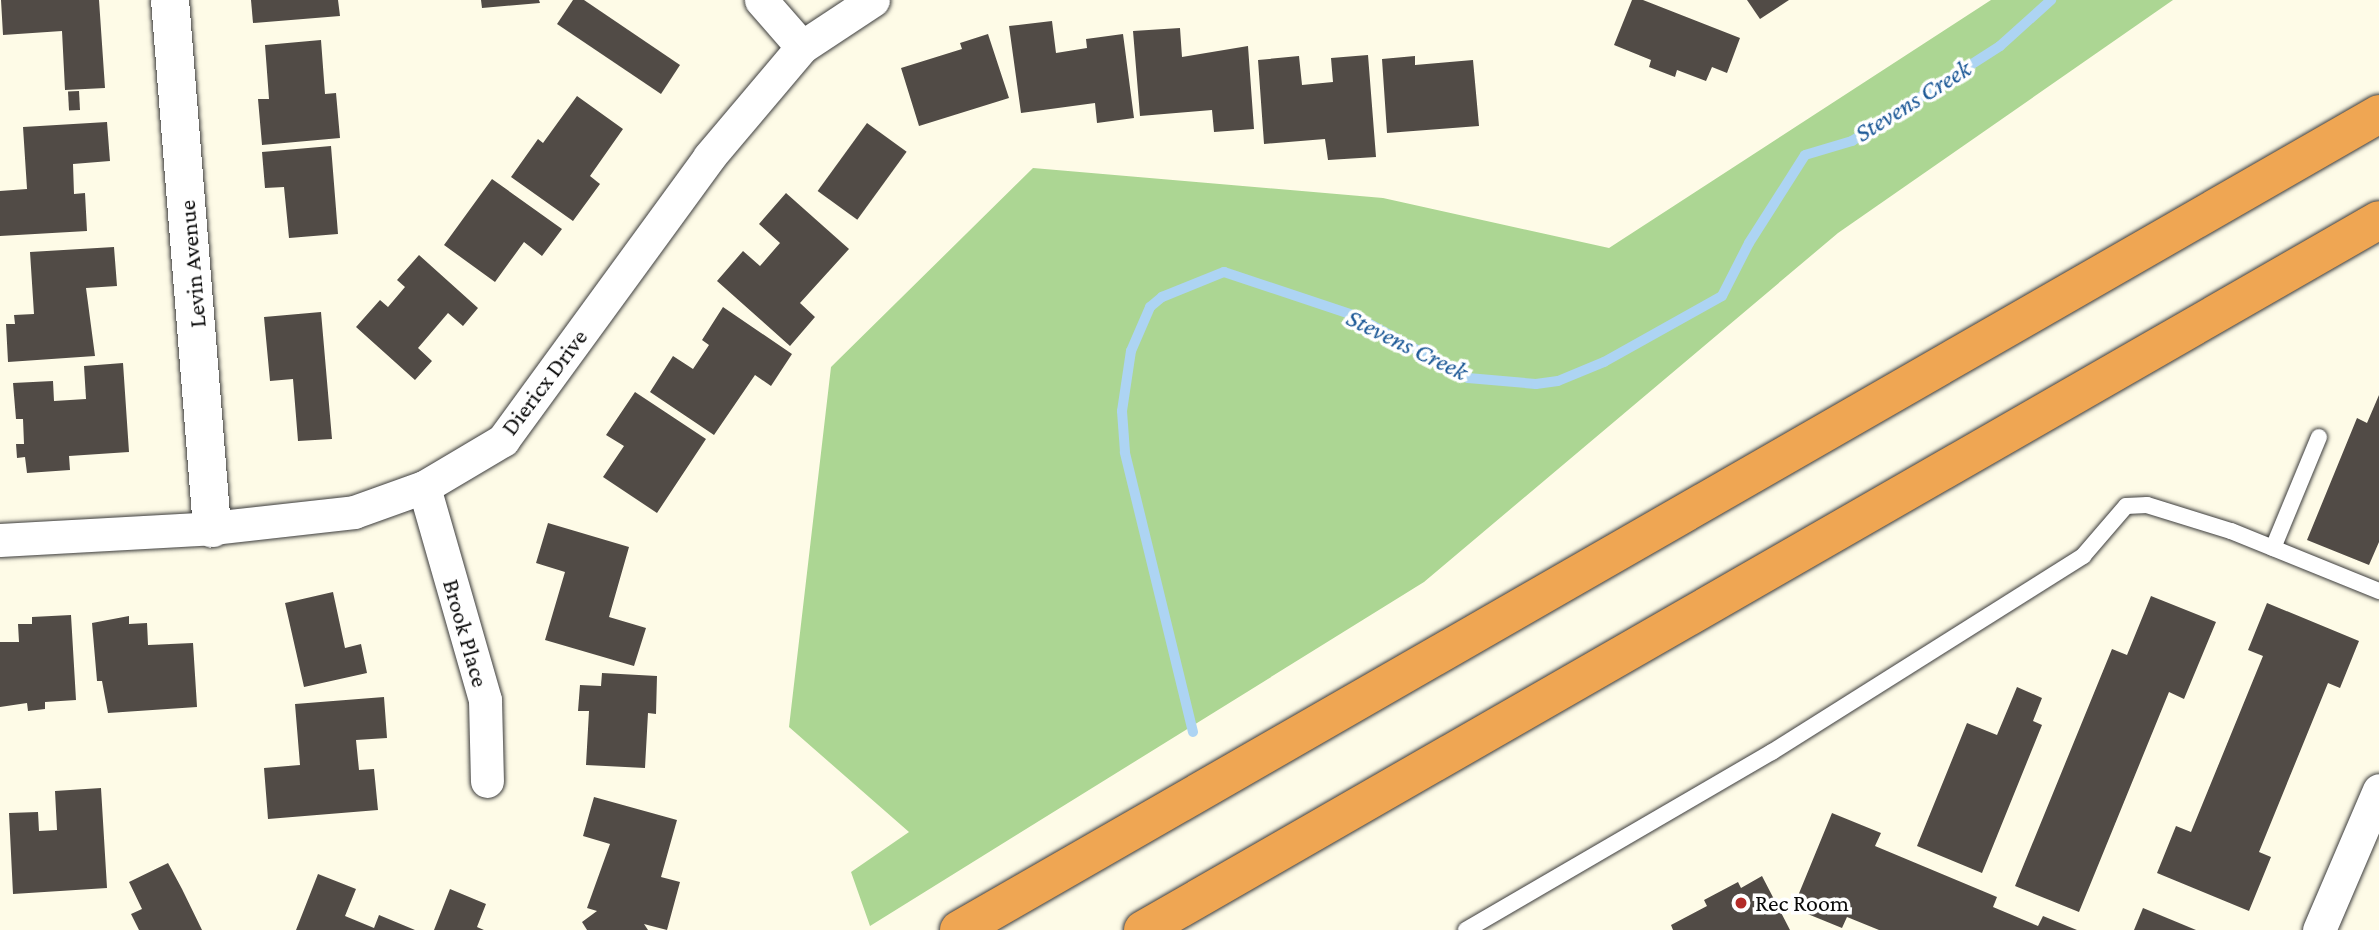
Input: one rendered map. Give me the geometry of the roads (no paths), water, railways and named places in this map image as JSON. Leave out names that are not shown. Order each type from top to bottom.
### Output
[{"type":"highway","points":[[959,930],[2379,114]]},
{"type":"highway","points":[[1143,930],[2379,220]]},
{"type":"street","name":"Levin Avenue","points":[[170,0],[212,527]]},
{"type":"street","points":[[761,0],[802,47]]},
{"type":"street","name":"Diericx Drive","points":[[0,540],[212,527],[354,512],[424,487],[503,440],[709,157],[802,47],[873,0]]},
{"type":"street","name":"Brook Place","points":[[424,487],[485,700],[487,781]]},
{"type":"street","points":[[2319,930],[2379,790]]},
{"type":"lane","points":[[2273,548],[2319,437]]},
{"type":"lane","points":[[1466,930],[1772,752],[2082,556],[2126,506],[2147,506],[2273,548],[2379,591]]},
{"type":"waterway","name":"Stevens Creek","points":[[1193,732],[1125,452],[1122,411],[1131,351],[1150,307],[1162,297],[1224,272],[1353,315],[1468,378],[1536,384],[1558,381],[1604,362],[1722,296],[1749,243],[1805,155],[1852,141],[2000,46],[2051,0]]},
{"type":"place","name":"Rec Room","points":[[1741,903]]}]
